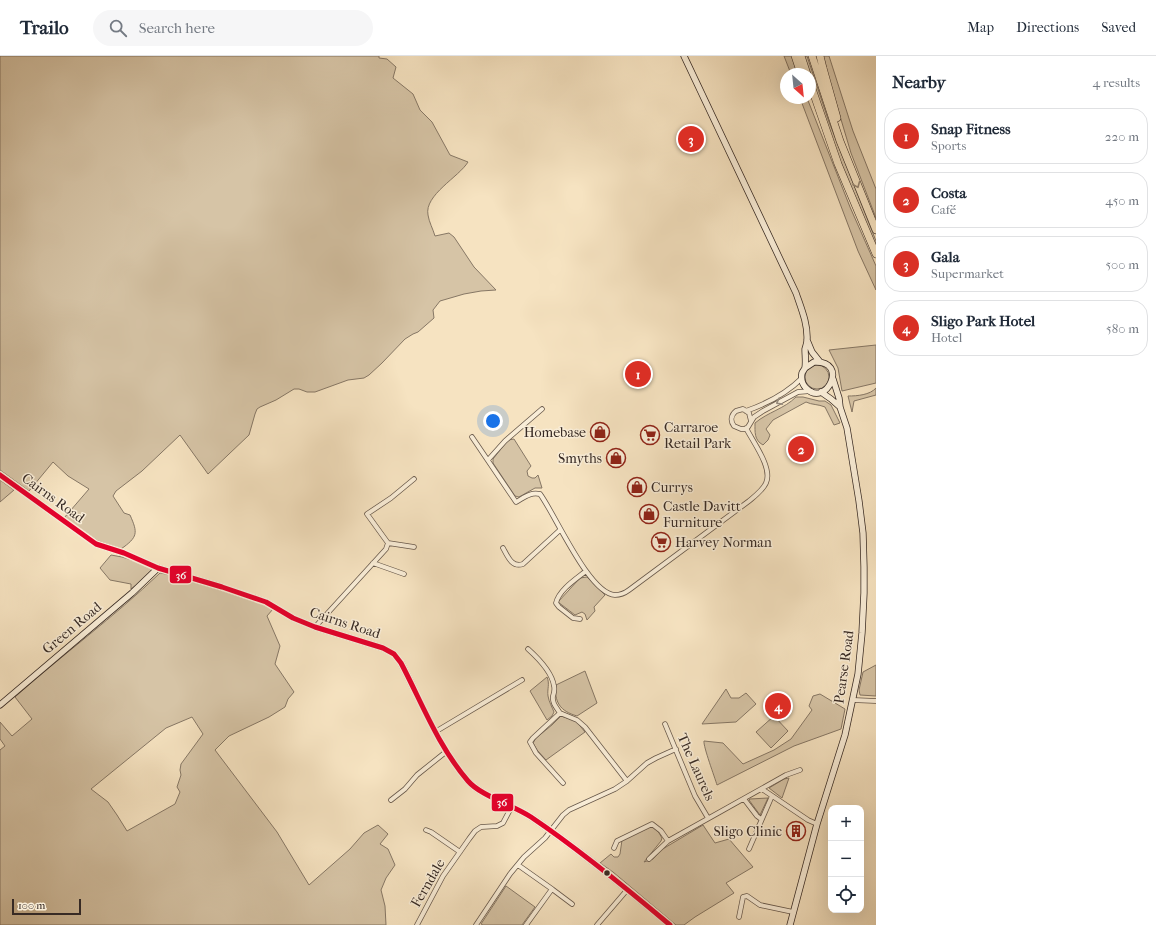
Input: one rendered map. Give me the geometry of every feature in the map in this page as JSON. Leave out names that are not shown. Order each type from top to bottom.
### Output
[{"type":"highway","points":[[795,56],[799,68]]},
{"type":"highway","points":[[801,56],[805,68]]},
{"type":"highway","points":[[812,56],[838,134],[876,230]]},
{"type":"highway","points":[[820,56],[852,171]]},
{"type":"highway","points":[[816,100],[838,164]]},
{"type":"highway","points":[[812,104],[876,254]]},
{"type":"main road","points":[[684,56],[796,293],[804,315],[807,340],[805,368],[802,378],[803,384],[811,391],[821,392],[840,407]]},
{"type":"main road","points":[[807,340],[812,352],[820,362]]},
{"type":"main road","points":[[805,368],[811,364],[820,362],[826,364],[831,369],[833,379],[829,386],[821,392]]},
{"type":"main road","name":"Pearse Road","points":[[790,925],[817,824],[844,741],[858,674],[862,626],[864,553],[860,507],[847,428],[833,379]]},
{"type":"main road","name":"Cairns Road","points":[[0,475],[96,544],[124,553],[158,568],[266,602],[293,618],[316,627],[383,648],[394,654],[401,663],[434,732],[469,781],[477,789],[512,806],[550,831],[601,868],[670,925]]},
{"type":"main road","name":"Green Road","points":[[0,705],[132,593],[158,568]]},
{"type":"street","points":[[802,378],[786,391],[756,408],[746,411],[736,411],[731,420],[732,424],[737,428],[746,428],[751,421],[763,411],[798,392],[811,391]]},
{"type":"street","points":[[488,460],[505,441],[542,409]]},
{"type":"street","points":[[746,411],[749,413],[751,421]]},
{"type":"street","points":[[472,437],[516,502],[533,493],[540,494],[560,530],[593,581],[610,594],[620,595],[629,590],[749,501],[764,487],[768,477],[766,464],[746,428]]},
{"type":"street","points":[[414,479],[391,498],[367,514],[388,543],[414,547]]},
{"type":"street","points":[[503,548],[511,562],[519,566],[560,530]]},
{"type":"street","points":[[316,627],[386,548],[388,543]]},
{"type":"street","points":[[372,563],[404,574]]},
{"type":"street","points":[[580,618],[573,618],[556,603],[557,598],[586,571]]},
{"type":"street","points":[[528,648],[551,677],[554,687],[554,704],[560,712],[577,720],[585,727],[627,781]]},
{"type":"street","points":[[434,732],[522,680]]},
{"type":"street","points":[[853,700],[876,701]]},
{"type":"street","points":[[560,712],[532,738],[530,742],[536,752],[563,783]]},
{"type":"street","name":"The Laurels","points":[[665,724],[695,796],[708,818]]},
{"type":"street","points":[[476,925],[518,864],[545,838],[563,815],[569,810],[615,789],[627,781],[647,763],[676,749]]},
{"type":"street","points":[[391,800],[405,789],[417,775],[447,751]]},
{"type":"street","points":[[649,859],[668,841],[786,775],[800,770]]},
{"type":"street","points":[[762,789],[808,820],[817,824]]},
{"type":"street","points":[[749,849],[772,796]]},
{"type":"street","points":[[744,799],[761,819]]},
{"type":"street","name":"Ferndale","points":[[417,925],[439,883],[478,829],[481,827],[496,826],[503,823],[512,806]]},
{"type":"street","points":[[614,848],[617,841],[652,824],[661,831],[668,841]]},
{"type":"street","name":"Ferndale","points":[[426,830],[460,852]]},
{"type":"street","points":[[518,864],[572,904]]},
{"type":"street","points":[[526,925],[552,889]]},
{"type":"street","points":[[597,925],[627,890]]},
{"type":"street","points":[[739,917],[743,897],[747,896],[760,905],[793,912]]},
{"type":"street","points":[[600,921],[605,925]]},
{"type":"shaded area","points":[[0,56],[379,56],[379,58],[387,59],[396,67],[393,78],[413,94],[420,110],[432,122],[450,155],[468,162],[464,168],[431,200],[428,208],[428,215],[435,236],[449,233],[454,237],[474,267],[496,290],[464,294],[440,301],[433,310],[434,318],[418,332],[405,339],[382,363],[364,378],[348,380],[315,392],[294,389],[276,400],[260,407],[257,409],[255,414],[249,435],[208,474],[180,435],[142,471],[116,491],[113,496],[124,513],[130,515],[135,531],[131,541],[121,549],[98,541],[64,518],[89,489],[68,476],[53,462],[29,491],[0,470]]},
{"type":"shaded area","points":[[784,56],[792,56],[797,68],[789,68]]},
{"type":"shaded area","points":[[804,56],[807,56],[811,68],[808,68]]},
{"type":"shaded area","points":[[823,56],[829,56],[853,131],[876,189],[876,218],[851,153]]},
{"type":"shaded area","points":[[816,83],[829,122],[876,241],[876,248],[839,159],[816,91]]},
{"type":"shaded area","points":[[802,104],[809,104],[850,207],[876,266],[876,290],[858,251]]},
{"type":"shaded area","points":[[876,345],[876,383],[842,391],[838,368],[829,350]]},
{"type":"shaded area","points":[[817,365],[822,366],[828,372],[828,382],[822,388],[817,389],[812,388],[806,382],[805,377],[806,372],[812,366]]},
{"type":"shaded area","points":[[876,388],[876,395],[854,401],[852,412],[848,396],[867,394]]},
{"type":"shaded area","points":[[796,397],[825,401],[831,405],[840,423],[834,425],[825,407],[806,402],[773,420],[766,429],[770,435],[768,440],[763,445],[760,443],[756,436],[755,423],[786,405]]},
{"type":"shaded area","points":[[514,439],[531,466],[527,471],[528,476],[535,478],[538,475],[542,488],[535,488],[519,497],[515,496],[493,463],[493,459],[508,440]]},
{"type":"shaded area","points":[[0,480],[14,490],[0,502]]},
{"type":"shaded area","points":[[111,555],[158,568],[131,589],[131,584],[110,580],[100,568]]},
{"type":"shaded area","points":[[160,573],[246,597],[267,605],[273,609],[267,616],[280,646],[275,664],[294,692],[288,699],[285,707],[269,717],[229,736],[215,750],[277,832],[309,885],[350,849],[364,833],[378,825],[388,834],[380,844],[388,849],[395,865],[386,878],[381,890],[385,906],[386,925],[0,925],[0,750],[5,746],[0,739],[0,722],[12,736],[32,719],[15,697]],"holes":[[[192,717],[203,734],[181,764],[181,775],[177,787],[180,792],[175,804],[127,831],[108,802],[91,789],[166,728]]]},
{"type":"shaded area","points":[[587,577],[605,595],[594,607],[595,611],[587,620],[585,614],[582,612],[575,615],[558,602],[580,578]]},
{"type":"shaded area","points":[[876,665],[876,696],[860,695],[859,690],[863,672]]},
{"type":"shaded area","points":[[585,671],[597,703],[577,716],[566,711],[559,705],[556,696],[556,685]]},
{"type":"shaded area","points":[[547,677],[548,696],[554,712],[547,720],[530,691]]},
{"type":"shaded area","points":[[726,689],[731,698],[739,698],[746,693],[756,704],[736,722],[702,724]]},
{"type":"shaded area","points":[[820,694],[845,709],[841,729],[794,746],[717,785],[704,741],[723,743],[743,764],[774,750],[791,739],[812,710],[809,706],[813,696]]},
{"type":"shaded area","points":[[561,716],[576,721],[585,732],[546,760],[533,743],[536,738]]},
{"type":"shaded area","points":[[774,716],[788,731],[771,748],[756,732]]},
{"type":"shaded area","points":[[789,778],[782,798],[769,788],[784,779]]},
{"type":"shaded area","points":[[768,798],[760,815],[749,800],[750,799]]},
{"type":"shaded area","points":[[703,825],[715,843],[729,839],[753,867],[726,883],[734,893],[684,925],[676,925],[613,872],[600,863],[611,854],[614,857],[618,857],[620,854],[622,840],[651,826],[656,828],[662,838],[644,862],[653,859],[661,850]]},
{"type":"shaded area","points":[[506,886],[535,907],[522,925],[481,924]]},
{"type":"transit line","name":"36","points":[[0,475],[96,544],[124,553],[158,568],[266,602],[293,618],[315,627],[383,648],[394,654],[401,663],[439,739],[457,768],[468,781],[489,796],[531,817],[567,842],[670,925]]},
{"type":"place","name":"Gala","points":[[691,139]]},
{"type":"place","name":"Snap Fitness","points":[[638,374]]},
{"type":"place","name":"Homebase","points":[[600,432]]},
{"type":"place","name":"Carraroe Retail Park","points":[[650,435]]},
{"type":"place","name":"Costa","points":[[801,449]]},
{"type":"place","name":"Smyths","points":[[616,458]]},
{"type":"place","name":"Currys","points":[[637,487]]},
{"type":"place","name":"Castle Davitt Furniture","points":[[649,514]]},
{"type":"place","name":"Harvey Norman","points":[[661,542]]},
{"type":"place","name":"Sligo Park Hotel","points":[[778,706]]},
{"type":"place","name":"Sligo Clinic","points":[[796,831]]}]
